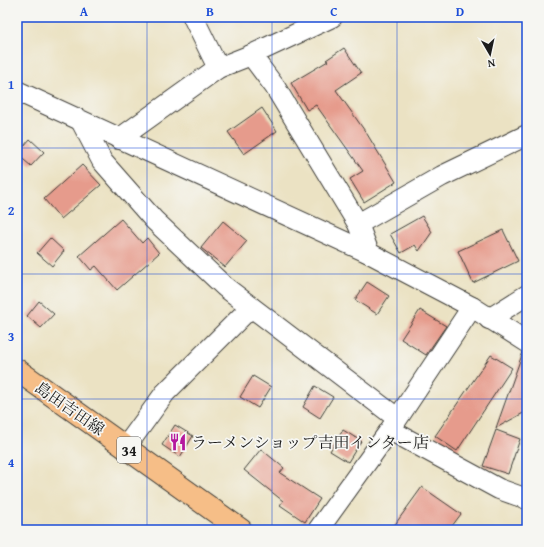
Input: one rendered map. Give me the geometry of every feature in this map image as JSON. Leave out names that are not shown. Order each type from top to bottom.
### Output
[{"type":"main road","name":"島田吉田線","points":[[17,370],[240,530]]},
{"type":"street","points":[[193,17],[218,68]]},
{"type":"street","points":[[119,139],[218,68],[251,56],[332,17]]},
{"type":"street","points":[[251,56],[275,87],[358,224],[370,253]]},
{"type":"street","points":[[17,91],[370,253],[472,307],[527,342]]},
{"type":"street","points":[[81,121],[102,161],[154,220],[225,287],[393,424],[499,489],[527,499]]},
{"type":"street","points":[[358,224],[442,176],[527,135]]},
{"type":"street","points":[[489,319],[527,295]]},
{"type":"street","points":[[125,448],[165,393],[251,307]]},
{"type":"street","points":[[318,530],[393,424],[472,307]]},
{"type":"building","points":[[344,48],[361,73],[336,90],[367,134],[396,182],[364,202],[350,179],[363,171],[316,105],[307,110],[291,83],[328,61],[326,60]]},
{"type":"building","points":[[262,108],[277,131],[244,154],[228,132]]},
{"type":"building","points":[[30,139],[44,152],[31,166],[17,154]]},
{"type":"building","points":[[82,165],[101,185],[61,219],[44,199]]},
{"type":"building","points":[[422,216],[432,232],[419,251],[415,245],[401,253],[390,234]]},
{"type":"building","points":[[121,219],[142,243],[147,238],[159,253],[117,290],[96,266],[91,270],[79,256]]},
{"type":"building","points":[[223,221],[247,241],[225,267],[201,248]]},
{"type":"building","points":[[503,230],[518,261],[473,283],[458,251]]},
{"type":"building","points":[[50,238],[64,251],[52,266],[37,253]]},
{"type":"building","points":[[367,282],[389,296],[377,314],[355,300]]},
{"type":"building","points":[[39,301],[54,314],[41,328],[27,316]]},
{"type":"building","points":[[420,310],[446,326],[426,355],[401,339]]},
{"type":"building","points":[[523,352],[527,353],[527,411],[496,428]]},
{"type":"building","points":[[491,355],[512,368],[457,451],[435,436]]},
{"type":"building","points":[[253,376],[271,387],[258,408],[240,397]]},
{"type":"building","points":[[315,386],[333,397],[320,418],[303,407]]},
{"type":"building","points":[[175,425],[193,436],[180,457],[162,445]]},
{"type":"building","points":[[343,430],[361,441],[348,462],[330,451]]},
{"type":"building","points":[[496,430],[520,439],[508,474],[483,466]]},
{"type":"building","points":[[261,449],[284,468],[280,473],[320,499],[305,522],[280,505],[283,501],[244,470]]},
{"type":"building","points":[[422,487],[461,514],[449,530],[391,530]]},
{"type":"place","name":"ラーメンショップ吉田インター店","points":[[178,442]]}]
